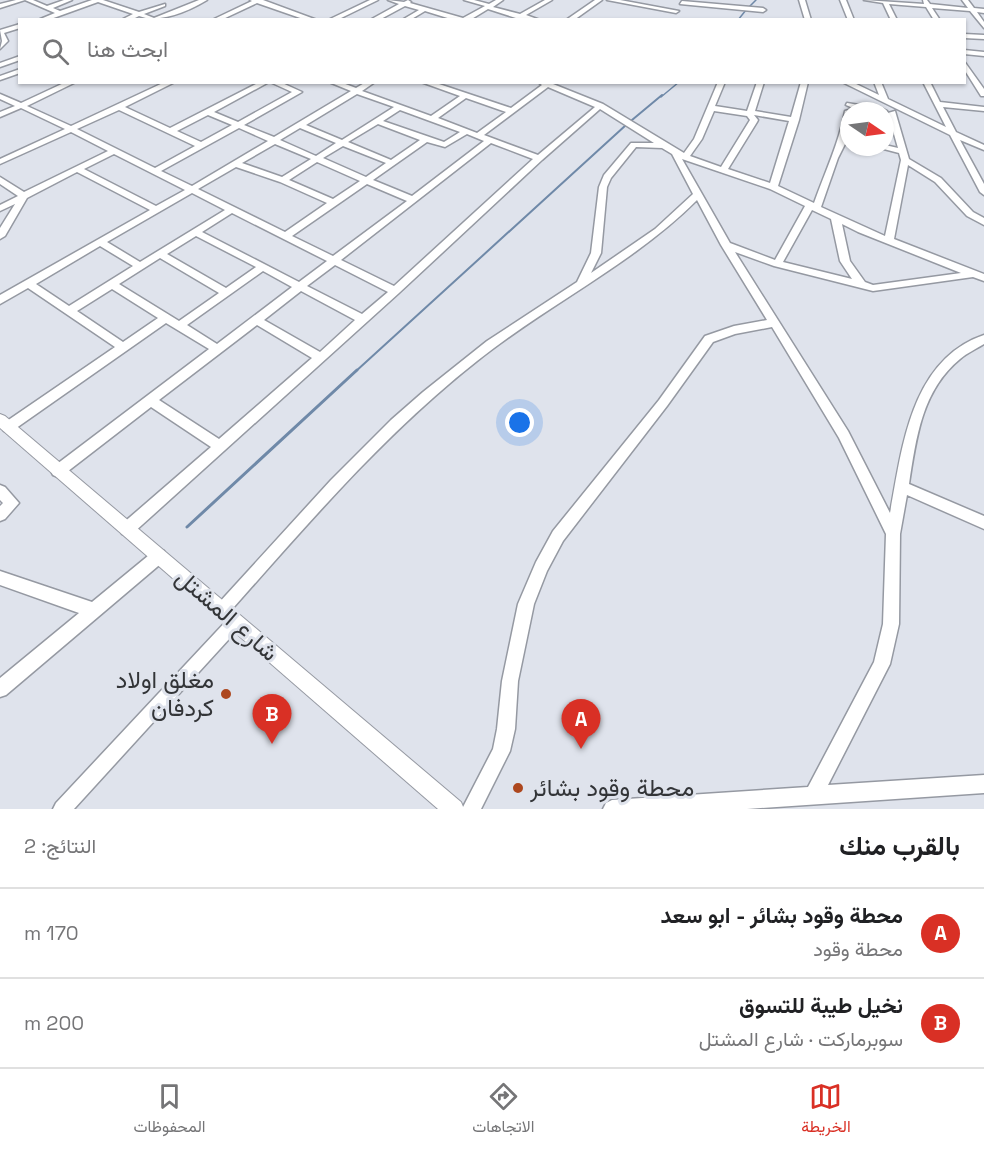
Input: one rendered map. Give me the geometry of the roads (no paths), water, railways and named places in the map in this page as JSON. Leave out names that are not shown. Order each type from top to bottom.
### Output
[{"type":"street","points":[[0,6],[22,0]]},
{"type":"street","points":[[28,0],[60,13]]},
{"type":"street","points":[[47,8],[69,0]]},
{"type":"street","points":[[46,18],[97,0],[152,18]]},
{"type":"street","points":[[158,18],[204,0]]},
{"type":"street","points":[[219,18],[257,0],[310,18]]},
{"type":"street","points":[[351,0],[366,4]]},
{"type":"street","points":[[336,18],[375,0]]},
{"type":"street","points":[[391,0],[456,18]]},
{"type":"street","points":[[377,18],[412,0]]},
{"type":"street","points":[[467,0],[531,18]]},
{"type":"street","points":[[467,18],[500,0]]},
{"type":"street","points":[[517,18],[537,3],[549,0]]},
{"type":"street","points":[[572,18],[599,0]]},
{"type":"street","points":[[610,0],[676,11]]},
{"type":"street","points":[[762,0],[763,18]]},
{"type":"street","points":[[801,0],[807,18]]},
{"type":"street","points":[[843,0],[850,18]]},
{"type":"street","points":[[867,0],[927,3],[984,11]]},
{"type":"street","points":[[965,0],[984,26]]},
{"type":"street","points":[[150,1],[178,10]]},
{"type":"street","points":[[884,1],[893,18]]},
{"type":"street","points":[[682,3],[763,10]]},
{"type":"street","points":[[927,3],[936,18]]},
{"type":"street","points":[[129,18],[162,5]]},
{"type":"street","points":[[407,18],[425,9]]},
{"type":"street","points":[[0,47],[5,41],[0,32],[18,28]]},
{"type":"street","points":[[966,36],[984,38]]},
{"type":"street","points":[[966,52],[984,54]]},
{"type":"street","points":[[0,65],[18,59]]},
{"type":"street","points":[[0,78],[18,72]]},
{"type":"street","points":[[967,72],[984,73]]},
{"type":"street","points":[[967,72],[984,94]]},
{"type":"street","points":[[0,115],[70,84]]},
{"type":"street","points":[[0,162],[168,84]]},
{"type":"street","points":[[171,131],[262,84]]},
{"type":"street","points":[[155,171],[240,126],[297,92],[278,84]]},
{"type":"street","points":[[337,84],[539,158]]},
{"type":"street","points":[[0,300],[302,126],[369,84]]},
{"type":"street","points":[[430,84],[512,111]]},
{"type":"street","points":[[478,136],[546,84]]},
{"type":"street","points":[[549,84],[600,106],[680,155],[773,187],[836,219],[984,278]]},
{"type":"street","points":[[680,155],[698,139],[721,84]]},
{"type":"street","points":[[723,170],[734,155],[743,135],[753,124],[754,120],[750,113],[760,84]]},
{"type":"street","points":[[773,187],[804,84]]},
{"type":"street","points":[[849,84],[885,102]]},
{"type":"street","points":[[878,84],[885,102]]},
{"type":"street","points":[[927,84],[984,192]]},
{"type":"street","points":[[853,102],[858,88]]},
{"type":"street","points":[[0,96],[193,189],[395,291]]},
{"type":"street","points":[[432,119],[465,96]]},
{"type":"street","points":[[937,104],[984,109]]},
{"type":"street","points":[[127,529],[395,291],[539,158],[600,106]]},
{"type":"street","points":[[894,106],[984,148]]},
{"type":"street","points":[[119,107],[202,146]]},
{"type":"street","points":[[283,180],[399,107]]},
{"type":"street","points":[[711,108],[795,120]]},
{"type":"street","points":[[208,112],[413,200]]},
{"type":"street","points":[[894,114],[918,118]]},
{"type":"street","points":[[377,120],[445,145],[466,131]]},
{"type":"street","points":[[302,126],[392,163]]},
{"type":"street","points":[[889,241],[905,160],[894,130]]},
{"type":"street","points":[[286,236],[426,139]]},
{"type":"street","points":[[58,471],[490,140]]},
{"type":"street","points":[[580,285],[596,253],[600,199],[607,177],[634,145],[664,146]]},
{"type":"street","points":[[777,264],[813,207],[840,149]]},
{"type":"street","points":[[894,149],[903,151]]},
{"type":"street","points":[[0,208],[113,151]]},
{"type":"street","points":[[680,155],[726,245],[844,435],[892,534]]},
{"type":"street","points":[[905,160],[938,180],[970,214],[984,222]]},
{"type":"street","points":[[236,164],[283,180],[334,203]]},
{"type":"street","points":[[77,169],[157,210]]},
{"type":"street","points":[[0,180],[24,196]]},
{"type":"street","points":[[62,809],[228,616],[351,468],[394,424],[458,370],[521,322],[580,285],[665,226],[698,194]]},
{"type":"street","points":[[0,236],[24,196]]},
{"type":"street","points":[[69,310],[232,209]]},
{"type":"street","points":[[836,219],[845,261],[861,285]]},
{"type":"street","points":[[196,232],[362,320]]},
{"type":"street","points":[[101,243],[141,266]]},
{"type":"street","points":[[726,245],[777,264],[861,285],[883,288],[973,275]]},
{"type":"street","points":[[160,254],[226,292]]},
{"type":"street","points":[[180,325],[263,267]]},
{"type":"street","points":[[29,284],[123,347]]},
{"type":"street","points":[[111,284],[217,349]]},
{"type":"street","points":[[5,429],[167,317]]},
{"type":"street","points":[[256,320],[320,357]]},
{"type":"street","points":[[471,809],[501,751],[506,729],[510,681],[526,604],[541,567],[558,536],[663,403],[710,339],[734,330],[774,322]]},
{"type":"street","points":[[814,794],[882,664],[891,624],[892,534],[912,428],[924,396],[957,354],[984,339]]},
{"type":"street","points":[[150,400],[219,446]]},
{"type":"street","name":"شارع المشتل","points":[[5,429],[159,556],[454,809]]},
{"type":"street","points":[[900,486],[984,523]]},
{"type":"street","points":[[0,490],[12,503],[0,515]]},
{"type":"street","points":[[0,689],[159,556]]},
{"type":"street","points":[[0,578],[93,610]]},
{"type":"street","points":[[612,809],[984,784]]},
{"type":"waterway","points":[[749,7],[756,0]]},
{"type":"waterway","points":[[740,18],[746,10]]},
{"type":"waterway","points":[[661,97],[677,84]]},
{"type":"waterway","points":[[632,120],[662,95]]},
{"type":"waterway","points":[[355,372],[626,125]]},
{"type":"waterway","points":[[187,527],[357,370]]},
{"type":"place","name":"مغلق اولاد كردفان","points":[[226,694]]},
{"type":"place","name":"نخيل طيبة للتسوق","points":[[272,744]]},
{"type":"place","name":"محطة وقود بشائر - ابو سعد","points":[[581,749]]},
{"type":"place","name":"محطة وقود بشائر","points":[[518,788]]}]
